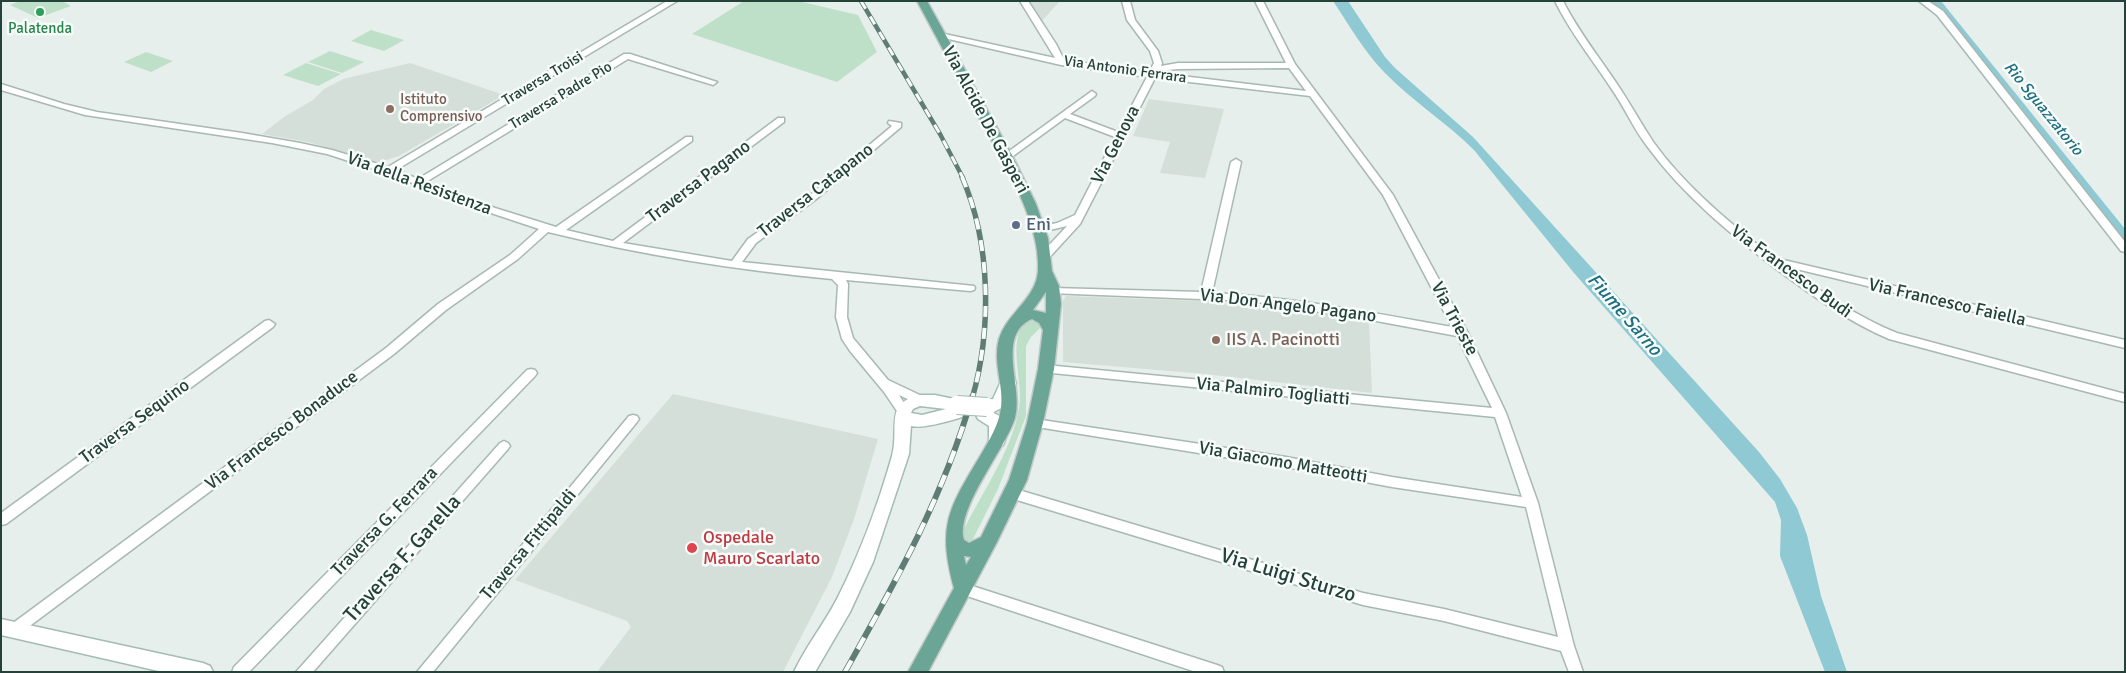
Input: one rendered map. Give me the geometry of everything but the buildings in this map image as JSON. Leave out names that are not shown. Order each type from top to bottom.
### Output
[{"type":"main road","name":"Via Alcide De Gasperi","points":[[918,672],[988,542],[1018,480],[1035,423],[1046,369],[1053,291],[1044,265],[1037,230],[1021,186],[922,1]]},
{"type":"main road","points":[[963,589],[957,570],[953,535],[954,520],[1006,422],[1010,406],[1005,354],[1007,339],[1016,321],[1041,287],[1044,265]]},
{"type":"main road","points":[[1016,321],[1029,314],[1037,314],[1045,318],[1051,330]]},
{"type":"main road","points":[[953,535],[958,544],[968,550],[981,547],[988,542]]},
{"type":"street","name":"Traversa Troisi","points":[[387,172],[673,1]]},
{"type":"street","points":[[1024,1],[1052,44],[1061,62]]},
{"type":"street","points":[[1126,1],[1131,20],[1158,57],[1178,66]]},
{"type":"street","name":"Via Trieste","points":[[1259,1],[1291,65],[1388,195],[1462,333],[1500,414],[1531,503],[1567,646],[1576,672]]},
{"type":"street","name":"Via Francesco Budi","points":[[1558,1],[1657,154],[1702,203],[1735,234],[1823,298],[1876,330],[1906,340],[2125,398]]},
{"type":"street","points":[[1923,1],[1940,13],[2125,249]]},
{"type":"street","name":"Via Antonio Ferrara","points":[[940,35],[1061,62],[1154,72],[1313,94]]},
{"type":"street","name":"Traversa Padre Pio","points":[[418,183],[627,56],[713,82]]},
{"type":"street","name":"Via Genova","points":[[1044,265],[1080,215],[1154,72],[1158,57]]},
{"type":"street","points":[[1154,72],[1178,66],[1291,65]]},
{"type":"street","name":"Via della Resistenza","points":[[1,87],[95,114],[193,128],[318,150],[552,229],[616,244],[734,265],[837,278],[970,288]]},
{"type":"street","points":[[1006,156],[1092,94]]},
{"type":"street","points":[[1064,115],[1121,136]]},
{"type":"street","name":"Traversa Pagano","points":[[616,244],[781,120]]},
{"type":"street","name":"Traversa Catapano","points":[[734,265],[752,241],[812,198],[898,126],[892,123]]},
{"type":"street","name":"Via Francesco Bonaduce","points":[[8,628],[390,351],[442,307],[552,229],[689,139]]},
{"type":"street","points":[[1206,295],[1236,162]]},
{"type":"street","points":[[1037,230],[1060,226],[1080,215]]},
{"type":"street","name":"Via Francesco Faiella","points":[[1770,260],[2125,344]]},
{"type":"street","points":[[837,278],[843,284],[839,310],[843,330],[853,350],[883,382],[904,413],[917,422],[956,409]]},
{"type":"street","name":"Via Don Angelo Pagano","points":[[1053,291],[1251,298],[1371,316],[1462,333]]},
{"type":"street","name":"Traversa Sequino","points":[[1,520],[268,324]]},
{"type":"street","name":"Via Palmiro Togliatti","points":[[1046,369],[1500,414]]},
{"type":"street","name":"Traversa G. Ferrara","points":[[240,672],[531,372]]},
{"type":"street","points":[[883,382],[902,393],[920,400],[956,409],[985,411],[994,407],[1001,400],[1008,383]]},
{"type":"street","points":[[901,454],[904,413],[909,404],[920,400]]},
{"type":"street","points":[[985,411],[997,423],[997,442]]},
{"type":"street","name":"Traversa Fittipaldi","points":[[424,672],[633,419]]},
{"type":"street","points":[[804,672],[843,606],[864,562],[901,454],[914,434],[929,419]]},
{"type":"street","name":"Via Giacomo Matteotti","points":[[1035,423],[1277,460],[1392,482],[1531,503]]},
{"type":"street","name":"Traversa F. Garella","points":[[303,672],[504,446]]},
{"type":"street","name":"Via Luigi Sturzo","points":[[1012,493],[1363,599],[1444,615],[1567,646]]},
{"type":"street","points":[[963,589],[1217,672]]},
{"type":"street","points":[[8,628],[203,672]]},
{"type":"shaded area","points":[[1028,1],[1060,1],[1042,21]]},
{"type":"shaded area","name":"Istituto Comprensivo","points":[[410,63],[504,95],[399,156],[377,162],[308,142],[262,134],[284,117],[313,100],[324,89],[343,79]]},
{"type":"shaded area","points":[[1149,99],[1224,109],[1205,178],[1160,173],[1170,142],[1133,136]]},
{"type":"shaded area","name":"IIS A. Pacinotti","points":[[1066,296],[1229,302],[1304,310],[1369,321],[1372,393],[1205,374],[1063,362],[1063,300]]},
{"type":"shaded area","name":"Ospedale Mauro Scarlato","points":[[673,394],[878,439],[854,519],[832,577],[783,672],[597,672],[631,627],[627,621],[515,580]]},
{"type":"green space","name":"Palatenda","points":[[20,1],[62,1],[71,6],[38,18],[10,5]]},
{"type":"green space","points":[[744,1],[798,1],[858,15],[877,52],[837,82],[692,34]]},
{"type":"green space","points":[[371,30],[404,40],[384,51],[351,41]]},
{"type":"green space","points":[[330,51],[364,62],[342,73],[308,62]]},
{"type":"green space","points":[[146,52],[173,61],[151,72],[124,62]]},
{"type":"green space","points":[[306,63],[341,74],[318,86],[283,75]]},
{"type":"green space","points":[[1032,321],[1039,323],[1040,328],[1031,337],[1026,346],[1026,416],[998,489],[971,543],[963,539],[964,529],[998,466],[1018,416],[1020,391],[1017,343],[1019,333],[1024,325]]},
{"type":"water","name":"Fiume Sarno","points":[[1333,1],[1348,1],[1385,57],[1473,137],[1759,452],[1780,479],[1797,508],[1807,535],[1821,596],[1847,672],[1825,672],[1780,556],[1781,520],[1775,502],[1574,273],[1474,150],[1384,72],[1357,38]]},
{"type":"waterway","name":"Rio Sguazzatorio","points":[[1929,1],[1941,8]]},
{"type":"waterway","name":"Rio Sguazzatorio","points":[[1936,1],[2125,237]]},
{"type":"railway","points":[[861,1],[940,134],[963,178]]},
{"type":"railway","points":[[962,177],[972,203],[979,230],[985,287],[983,344],[979,372],[972,399]]},
{"type":"railway","points":[[845,672],[900,572],[933,504],[947,470],[972,397]]},
{"type":"place","name":"Palatenda","points":[[40,12]]},
{"type":"place","name":"Istituto Comprensivo","points":[[390,109]]},
{"type":"place","name":"Eni","points":[[1016,225]]},
{"type":"place","name":"IIS A. Pacinotti","points":[[1216,340]]},
{"type":"place","name":"Ospedale Mauro Scarlato","points":[[692,548]]}]
